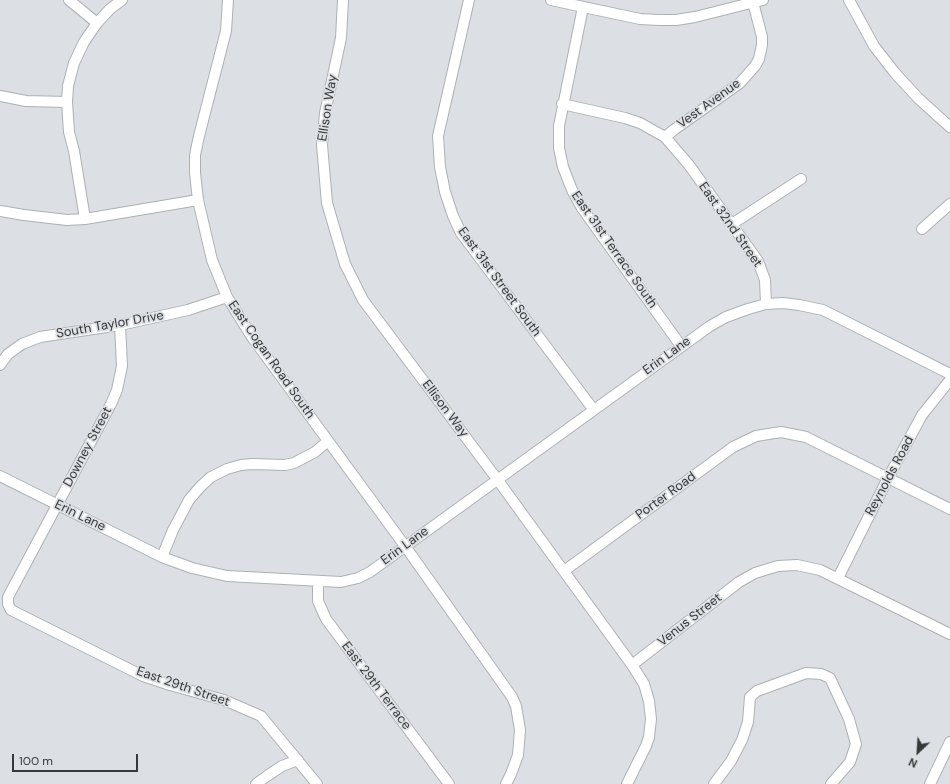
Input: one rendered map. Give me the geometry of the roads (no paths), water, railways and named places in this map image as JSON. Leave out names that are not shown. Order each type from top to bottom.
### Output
[{"type":"street","points":[[69,0],[97,23]]},
{"type":"street","points":[[85,219],[74,151],[69,132],[67,102],[68,86],[74,63],[84,42],[97,23],[110,9],[122,0]]},
{"type":"street","name":"East Cogan Road South","points":[[228,0],[226,31],[199,136],[196,155],[195,173],[198,200],[212,260],[227,296],[252,337],[405,546],[512,697],[516,706],[520,730],[518,755],[506,784]]},
{"type":"street","name":"Ellison Way","points":[[343,0],[341,38],[325,113],[322,145],[327,203],[345,264],[363,300],[497,479],[632,665],[644,684],[649,701],[651,719],[649,737],[627,784]]},
{"type":"street","name":"East 31st Street South","points":[[469,0],[438,136],[440,167],[445,192],[453,216],[461,233],[593,409]]},
{"type":"street","points":[[551,0],[640,19],[671,20],[695,17],[758,1]]},
{"type":"street","points":[[850,0],[874,46],[882,57],[918,98],[950,127]]},
{"type":"street","name":"Vest Avenue","points":[[665,137],[675,128],[740,83],[755,66],[759,59],[762,45],[758,1]]},
{"type":"street","name":"East 31st Terrace South","points":[[582,7],[562,104],[559,126],[559,148],[563,167],[572,190],[582,208],[681,346]]},
{"type":"street","points":[[0,96],[26,100],[67,102]]},
{"type":"street","name":"East 32nd Street","points":[[562,104],[625,118],[640,123],[665,137],[732,224],[758,261],[765,280],[766,304]]},
{"type":"street","points":[[732,224],[800,179]]},
{"type":"street","points":[[0,211],[67,220],[85,219],[198,200]]},
{"type":"street","points":[[922,229],[950,204]]},
{"type":"street","name":"South Taylor Drive","points":[[0,365],[8,354],[22,344],[40,337],[120,325],[188,310],[227,296]]},
{"type":"street","points":[[766,304],[783,303],[823,310],[950,374]]},
{"type":"street","name":"Erin Lane","points":[[0,476],[162,557],[192,568],[227,576],[318,582],[341,582],[358,578],[370,572],[593,409],[710,326],[726,317],[766,304]]},
{"type":"street","name":"Downey Street","points":[[8,604],[8,597],[56,504],[111,404],[117,390],[122,366],[120,325]]},
{"type":"street","name":"Reynolds Road","points":[[838,578],[888,478],[922,415],[950,380]]},
{"type":"street","name":"Porter Road","points":[[564,571],[733,447],[756,436],[781,432],[806,437],[888,478]]},
{"type":"street","points":[[162,557],[173,530],[189,500],[211,477],[227,469],[241,465],[285,465],[294,463],[315,452],[328,441]]},
{"type":"street","points":[[888,478],[950,509]]},
{"type":"street","name":"Venus Street","points":[[632,665],[739,582],[755,573],[778,566],[797,565],[820,570],[838,578]]},
{"type":"street","points":[[838,578],[950,634]]},
{"type":"street","name":"East 29th Terrace","points":[[318,582],[318,601],[326,618],[449,784]]},
{"type":"street","name":"East 29th Street","points":[[8,604],[11,610],[143,676],[224,700],[261,716],[317,784]]},
{"type":"street","points":[[714,784],[731,761],[742,740],[748,722],[750,697],[758,690],[806,673],[821,674],[830,678],[849,719],[856,744],[850,762],[831,784]]},
{"type":"street","points":[[930,784],[947,756],[950,742]]},
{"type":"street","points":[[256,784],[282,766],[298,760]]}]
